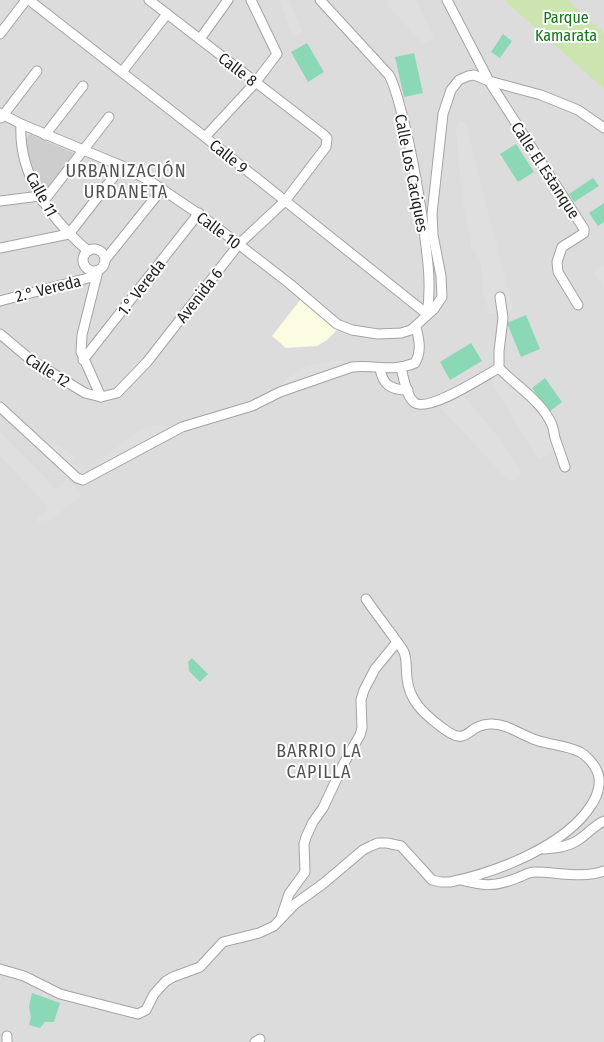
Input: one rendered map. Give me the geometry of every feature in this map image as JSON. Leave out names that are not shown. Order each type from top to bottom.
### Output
[{"type":"street","points":[[0,34],[28,0]]},
{"type":"street","name":"Calle 9","points":[[28,0],[206,137],[427,314]]},
{"type":"street","name":"Calle 8","points":[[149,0],[324,134],[326,138]]},
{"type":"street","points":[[200,39],[228,0]]},
{"type":"street","points":[[206,137],[256,83],[277,54],[251,0]]},
{"type":"street","name":"Calle Los Caciques","points":[[320,0],[392,80],[412,154],[421,208],[430,296],[427,314]]},
{"type":"street","points":[[447,0],[489,81]]},
{"type":"street","points":[[122,72],[167,14]]},
{"type":"street","points":[[1,116],[37,71]]},
{"type":"street","points":[[0,407],[77,478],[83,480],[182,427],[252,406],[280,392],[352,367],[401,368],[415,363],[418,359],[420,342],[416,327],[434,309],[442,297],[441,276],[433,235],[432,214],[440,135],[446,100],[451,90],[463,77],[474,75],[571,106],[589,116],[604,128]]},
{"type":"street","name":"Calle El Estanque","points":[[489,81],[584,229],[584,233],[562,247],[557,262],[558,272],[578,305]]},
{"type":"street","points":[[45,135],[83,86]]},
{"type":"street","name":"Calle 10","points":[[1,116],[122,166],[162,189],[239,244],[337,324],[378,334],[401,333],[416,327]]},
{"type":"street","points":[[0,201],[42,199],[84,150],[109,117]]},
{"type":"street","name":"Calle 11","points":[[20,124],[23,158],[52,216],[88,251],[98,249],[103,253],[105,260]]},
{"type":"street","name":"Avenida 6","points":[[101,397],[117,393],[147,362],[239,244],[285,200],[326,147],[326,138]]},
{"type":"street","points":[[0,248],[69,234],[122,166]]},
{"type":"street","points":[[101,397],[81,352],[82,335],[97,274],[105,260],[162,189]]},
{"type":"street","name":"1.° Vereda","points":[[84,360],[199,214]]},
{"type":"street","points":[[88,251],[84,257],[84,264],[88,269],[97,274]]},
{"type":"street","name":"2.° Vereda","points":[[0,301],[97,274]]},
{"type":"street","points":[[500,297],[503,318],[499,368],[525,391],[546,414],[552,426],[565,467]]},
{"type":"street","name":"Calle 12","points":[[0,334],[31,360],[85,393],[101,397]]},
{"type":"street","points":[[401,368],[410,398],[416,404],[424,405],[440,400],[499,368]]},
{"type":"street","points":[[380,369],[384,382],[388,386],[397,390],[408,390]]},
{"type":"street","points":[[0,969],[24,976],[60,994],[138,1014],[146,1010],[154,994],[166,981],[200,967],[223,942],[265,932],[295,904],[324,883],[363,850],[378,843],[401,846],[432,880],[441,882],[461,880],[502,866],[554,842],[573,828],[596,798],[599,782],[598,772],[593,764],[579,751],[537,740],[498,725],[479,726],[465,736],[460,737],[450,734],[417,704],[410,694],[404,651],[366,599]]},
{"type":"street","points":[[280,920],[289,894],[305,872],[304,844],[306,837],[360,735],[362,728],[361,700],[364,690],[375,669],[397,642]]},
{"type":"street","points":[[539,849],[556,848],[575,842],[604,821]]},
{"type":"street","points":[[461,880],[492,886],[533,872],[596,874],[604,871]]},
{"type":"shaded area","points":[[0,0],[604,0],[604,1042],[0,1042]]},
{"type":"shaded area","points":[[279,0],[289,0],[303,33],[293,37]]},
{"type":"shaded area","points":[[388,0],[416,0],[434,38],[423,44],[390,8]]},
{"type":"shaded area","points":[[459,122],[466,123],[513,309],[490,314],[484,298],[480,260],[471,247],[462,198],[456,130]]},
{"type":"shaded area","points":[[30,134],[76,154],[45,193],[34,172],[27,152],[25,141]]},
{"type":"shaded area","points":[[604,265],[604,287],[594,273]]},
{"type":"shaded area","points":[[301,299],[337,330],[327,340],[317,346],[286,348],[272,336]]},
{"type":"shaded area","points":[[352,361],[353,364],[284,386],[283,382],[300,369],[315,364]]},
{"type":"shaded area","points":[[498,375],[512,385],[545,422],[554,449],[539,461],[491,382]]},
{"type":"shaded area","points":[[463,395],[501,440],[522,473],[512,482],[508,480],[441,408]]},
{"type":"shaded area","points":[[165,424],[167,428],[98,469],[95,465],[140,429]]},
{"type":"shaded area","points":[[0,432],[57,490],[67,480],[82,495],[47,523],[40,524],[36,518],[46,510],[47,506],[0,456]]},
{"type":"shaded area","points":[[35,432],[55,446],[76,456],[72,462],[82,469],[81,471],[85,475],[81,477],[32,436]]},
{"type":"green space","name":"Parque Kamarata","points":[[504,0],[568,0],[604,33],[604,89]]},
{"type":"green space","points":[[503,34],[512,41],[500,58],[491,52]]},
{"type":"green space","points":[[307,43],[324,72],[308,82],[291,52]]},
{"type":"green space","points":[[414,53],[423,93],[404,97],[395,57]]},
{"type":"green space","points":[[516,144],[534,172],[518,182],[500,154]]},
{"type":"green space","points":[[593,178],[599,186],[574,202],[569,194]]},
{"type":"green space","points":[[604,203],[604,222],[598,226],[589,213]]},
{"type":"green space","points":[[526,315],[540,349],[521,357],[507,323]]},
{"type":"green space","points":[[471,343],[482,361],[450,380],[440,362]]},
{"type":"green space","points":[[545,378],[562,402],[549,412],[532,388]]},
{"type":"green space","points":[[192,658],[208,674],[200,682],[189,671],[188,662]]},
{"type":"green space","points":[[32,993],[60,1003],[54,1022],[45,1022],[40,1028],[29,1025],[31,1017],[29,1007]]},
{"type":"district","name":"URBANIZACIÓN URDANETA","points":[[126,181]]},
{"type":"district","name":"BARRIO LA CAPILLA","points":[[319,761]]}]
